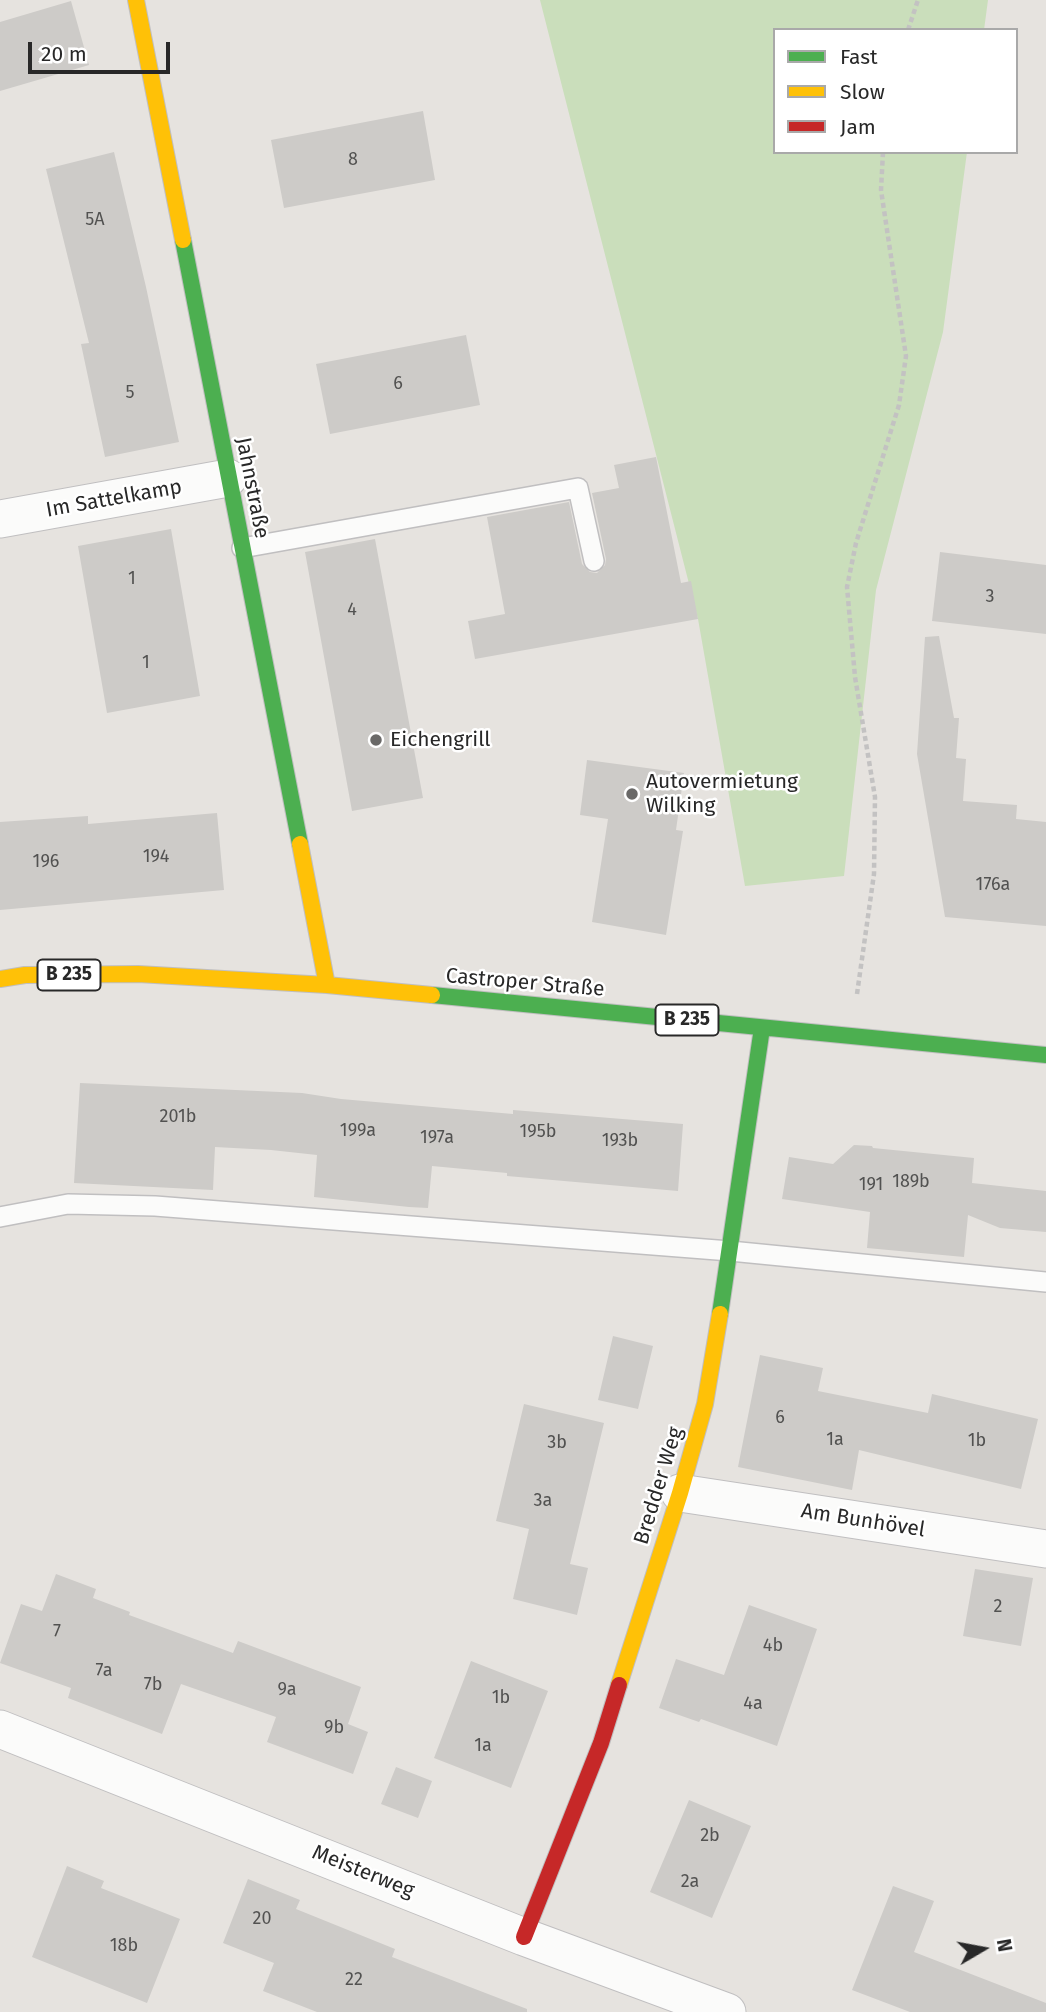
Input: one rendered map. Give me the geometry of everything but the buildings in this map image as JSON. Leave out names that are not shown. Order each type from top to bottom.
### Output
[{"type":"street","name":"Jahnstraße","points":[[136,0],[327,985]]},
{"type":"street","name":"Im Sattelkamp","points":[[0,519],[229,478]]},
{"type":"street","name":"Castroper Straße","points":[[0,979],[25,975],[138,974],[327,985],[1046,1055]]},
{"type":"street","name":"Bredder Weg","points":[[524,1937],[601,1743],[680,1493],[705,1404],[762,1028]]},
{"type":"street","name":"Am Bunhövel","points":[[680,1493],[1046,1549]]},
{"type":"street","name":"Meisterweg","points":[[0,1729],[524,1937],[727,2012]]},
{"type":"lane","points":[[242,548],[578,488],[594,561]]},
{"type":"lane","points":[[0,1217],[68,1204],[155,1206],[730,1251],[1046,1282]]},
{"type":"path","points":[[909,28],[918,0]]},
{"type":"path","points":[[851,1036],[874,874],[875,797],[855,677],[847,587],[856,543],[899,405],[906,355],[881,190],[884,154]]},
{"type":"green space","points":[[540,0],[988,0],[984,28],[773,28],[773,154],[967,154],[943,332],[876,590],[844,876],[745,886],[698,619]]},
{"type":"traffic: fast","points":[[183,240],[300,844]]},
{"type":"traffic: fast","points":[[432,995],[1046,1055]]},
{"type":"traffic: fast","points":[[720,1314],[762,1028]]},
{"type":"traffic: slow","points":[[136,0],[183,240]]},
{"type":"traffic: slow","points":[[300,844],[327,985]]},
{"type":"traffic: slow","points":[[0,979],[25,975],[138,974],[327,985],[432,995]]},
{"type":"traffic: slow","points":[[619,1685],[680,1493],[705,1404],[720,1314]]},
{"type":"traffic: jam","points":[[524,1937],[601,1743],[619,1685]]},
{"type":"place","name":"Eichengrill","points":[[376,740]]},
{"type":"place","name":"Autovermietung Wilking","points":[[632,794]]}]
